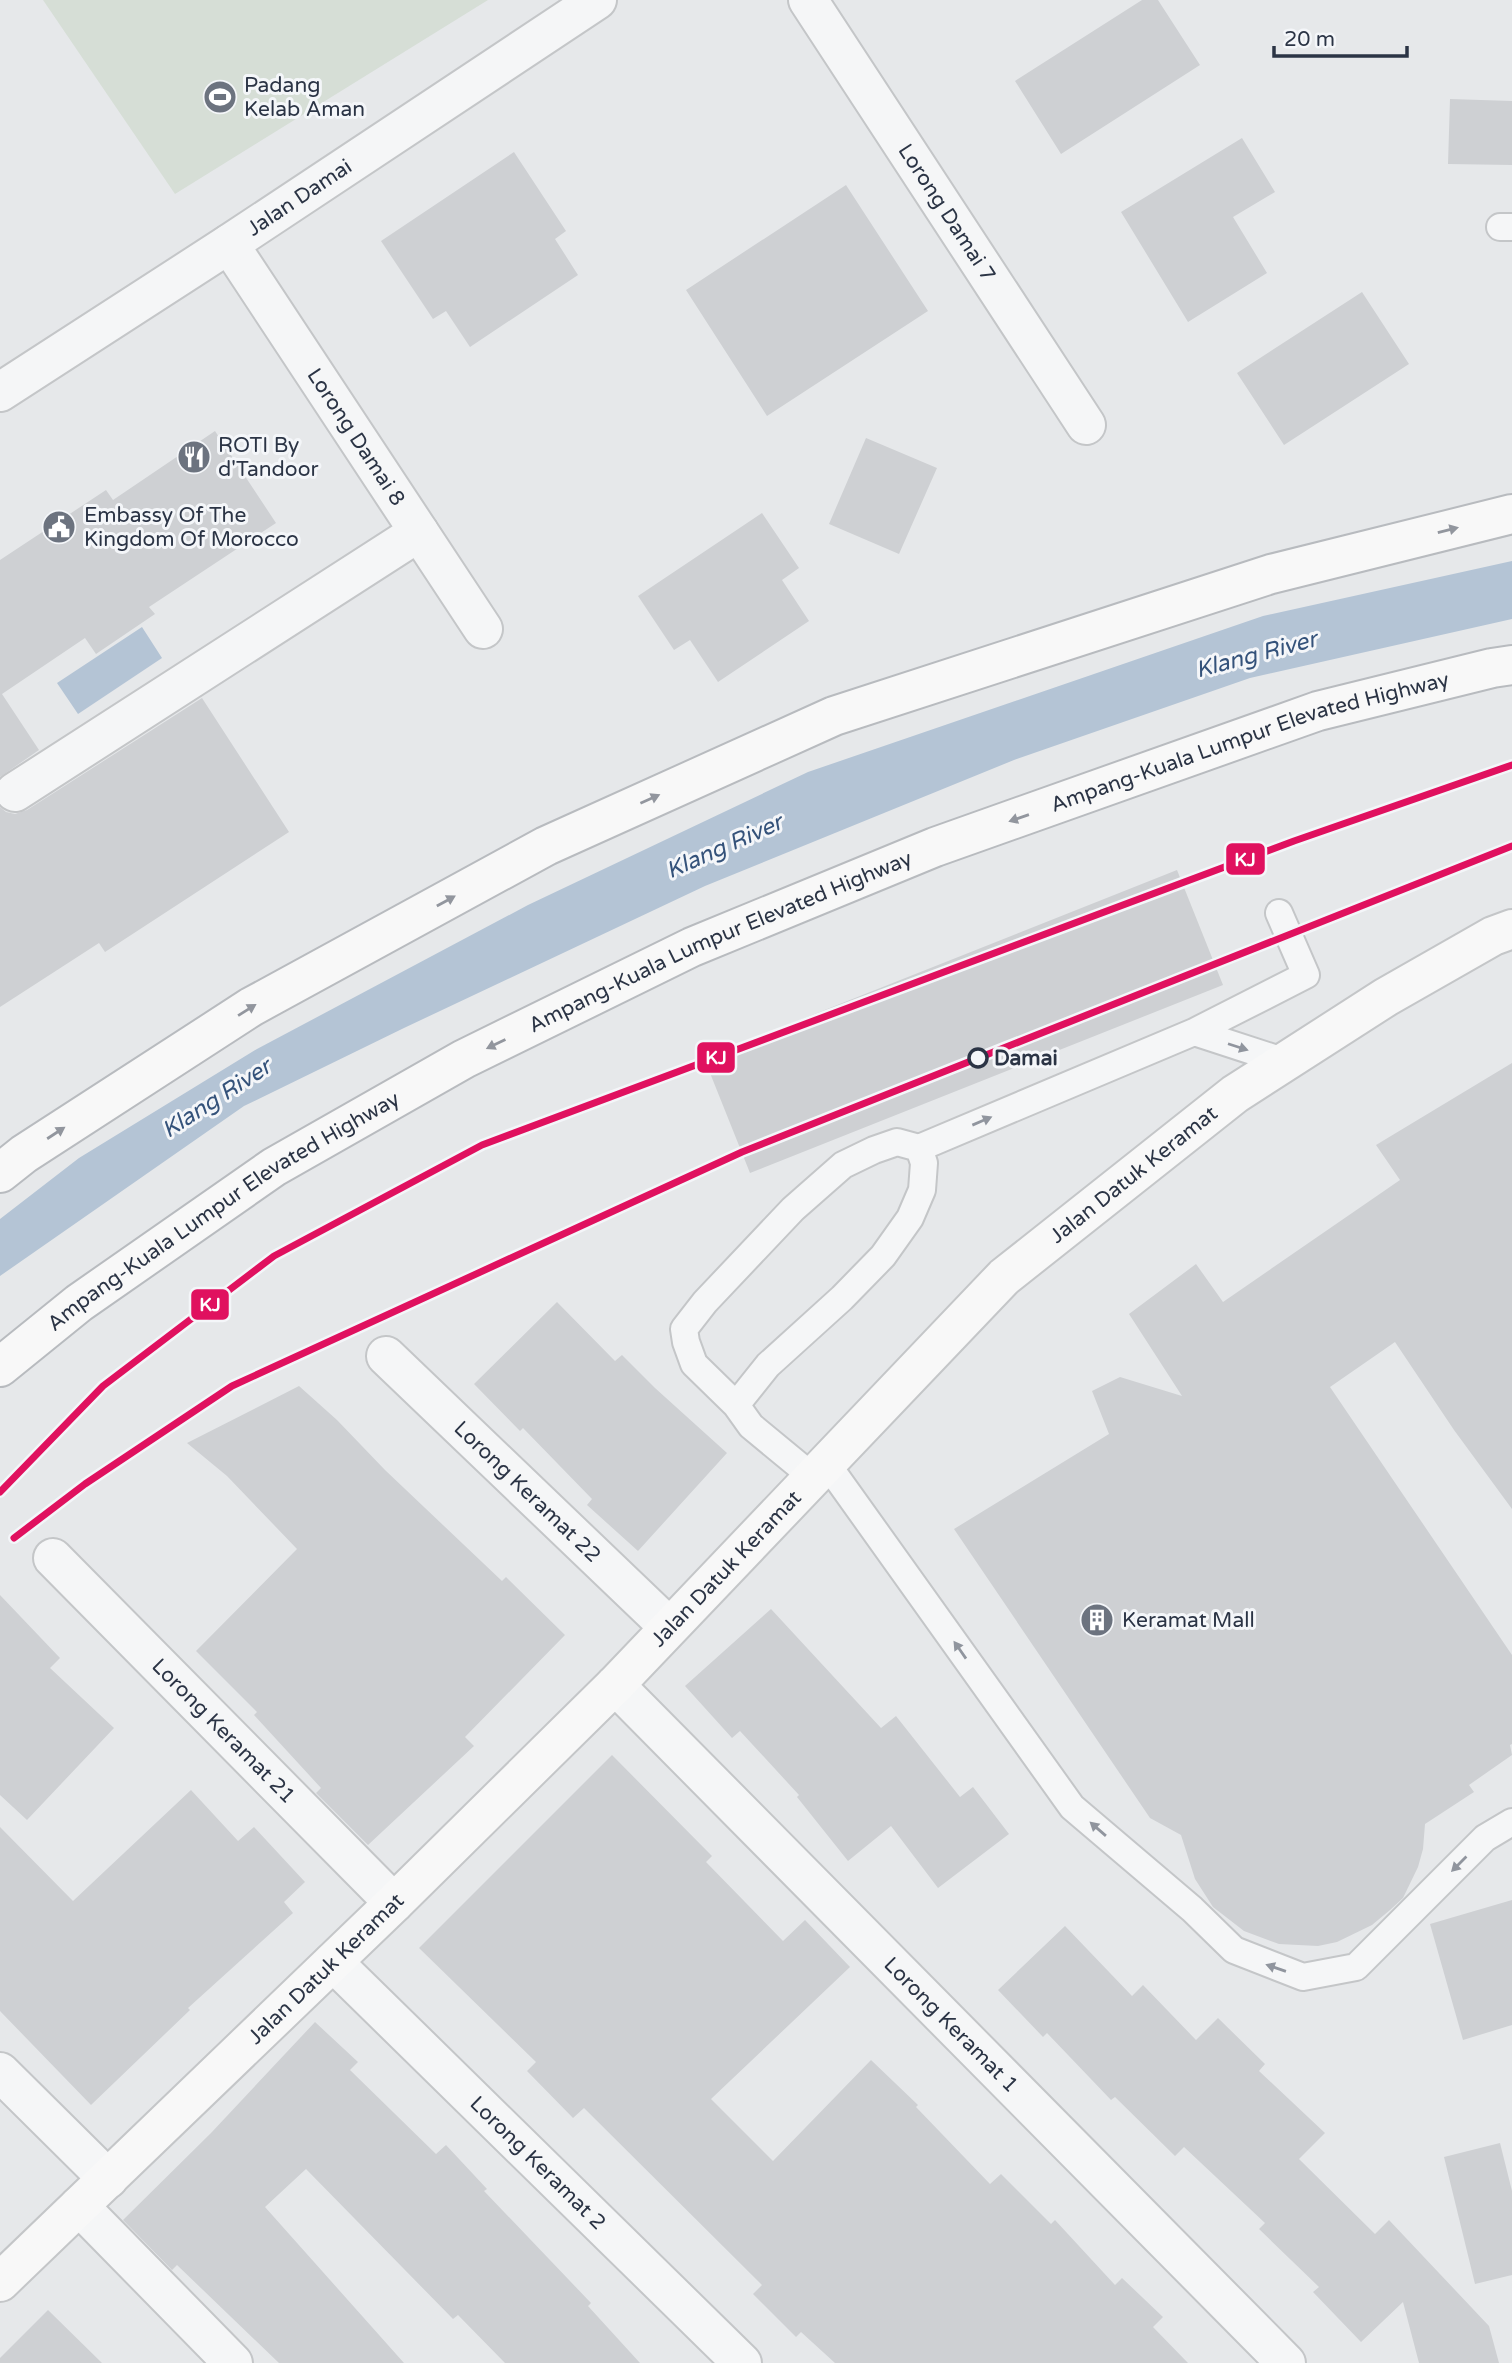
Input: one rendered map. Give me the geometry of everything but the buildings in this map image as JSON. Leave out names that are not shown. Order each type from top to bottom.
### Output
[{"type":"main road","points":[[0,1173],[24,1154],[251,1007],[546,846],[834,716],[1272,574],[1512,514]]},
{"type":"main road","name":"Ampang-Kuala Lumpur Elevated Highway","points":[[0,1367],[79,1303],[274,1167],[464,1059],[692,947],[935,847],[1318,711],[1512,665]]},
{"type":"main road","name":"Jalan Datuk Keramat","points":[[0,2282],[334,1962],[615,1685],[1004,1277],[1235,1094],[1386,997],[1493,936],[1512,929]]},
{"type":"street","name":"Jalan Damai","points":[[0,392],[597,0]]},
{"type":"street","name":"Lorong Damai 7","points":[[808,0],[1086,425]]},
{"type":"street","name":"Lorong Damai 8","points":[[229,244],[483,629]]},
{"type":"street","points":[[15,792],[419,532]]},
{"type":"street","name":"Lorong Keramat 22","points":[[386,1356],[669,1627]]},
{"type":"street","name":"Lorong Keramat 21","points":[[53,1558],[394,1903]]},
{"type":"street","name":"Lorong Keramat 1","points":[[615,1685],[1286,2363]]},
{"type":"street","name":"Lorong Keramat 2","points":[[334,1962],[742,2363]]},
{"type":"street","points":[[0,2072],[108,2179]]},
{"type":"street","points":[[79,2206],[233,2363]]},
{"type":"lane","points":[[1279,913],[1306,975],[1194,1032],[919,1148],[897,1142],[843,1165],[793,1209],[705,1302],[684,1329],[686,1342],[694,1364],[736,1405],[751,1426],[820,1471],[1072,1807],[1192,1909],[1234,1950],[1303,1977],[1356,1967],[1485,1838],[1512,1822]]},
{"type":"lane","points":[[1194,1032],[1286,1062]]},
{"type":"lane","points":[[736,1405],[768,1365],[842,1298],[883,1256],[910,1218],[922,1190],[923,1163],[919,1148]]},
{"type":"shaded area","name":"Padang Kelab Aman","points":[[43,0],[488,0],[175,194]]},
{"type":"water","name":"Klang River","points":[[1512,561],[1512,619],[1250,678],[1014,760],[705,886],[244,1106],[0,1276],[0,1219],[79,1158],[257,1049],[528,905],[808,772],[1263,616]]},
{"type":"water","points":[[142,627],[162,658],[78,714],[57,683]]},
{"type":"transit line","name":"KJ","points":[[0,1492],[103,1386],[274,1256],[482,1145],[1294,841],[1512,765]]},
{"type":"transit line","name":"KJ","points":[[14,1538],[85,1484],[232,1386],[742,1152],[1512,846]]},
{"type":"place","name":"Padang Kelab Aman","points":[[220,97]]},
{"type":"place","name":"ROTI By d'Tandoor","points":[[194,457]]},
{"type":"place","name":"Embassy Of The Kingdom Of Morocco","points":[[59,527]]},
{"type":"place","name":"Damai","points":[[978,1058]]},
{"type":"place","name":"Keramat Mall","points":[[1097,1620]]}]
